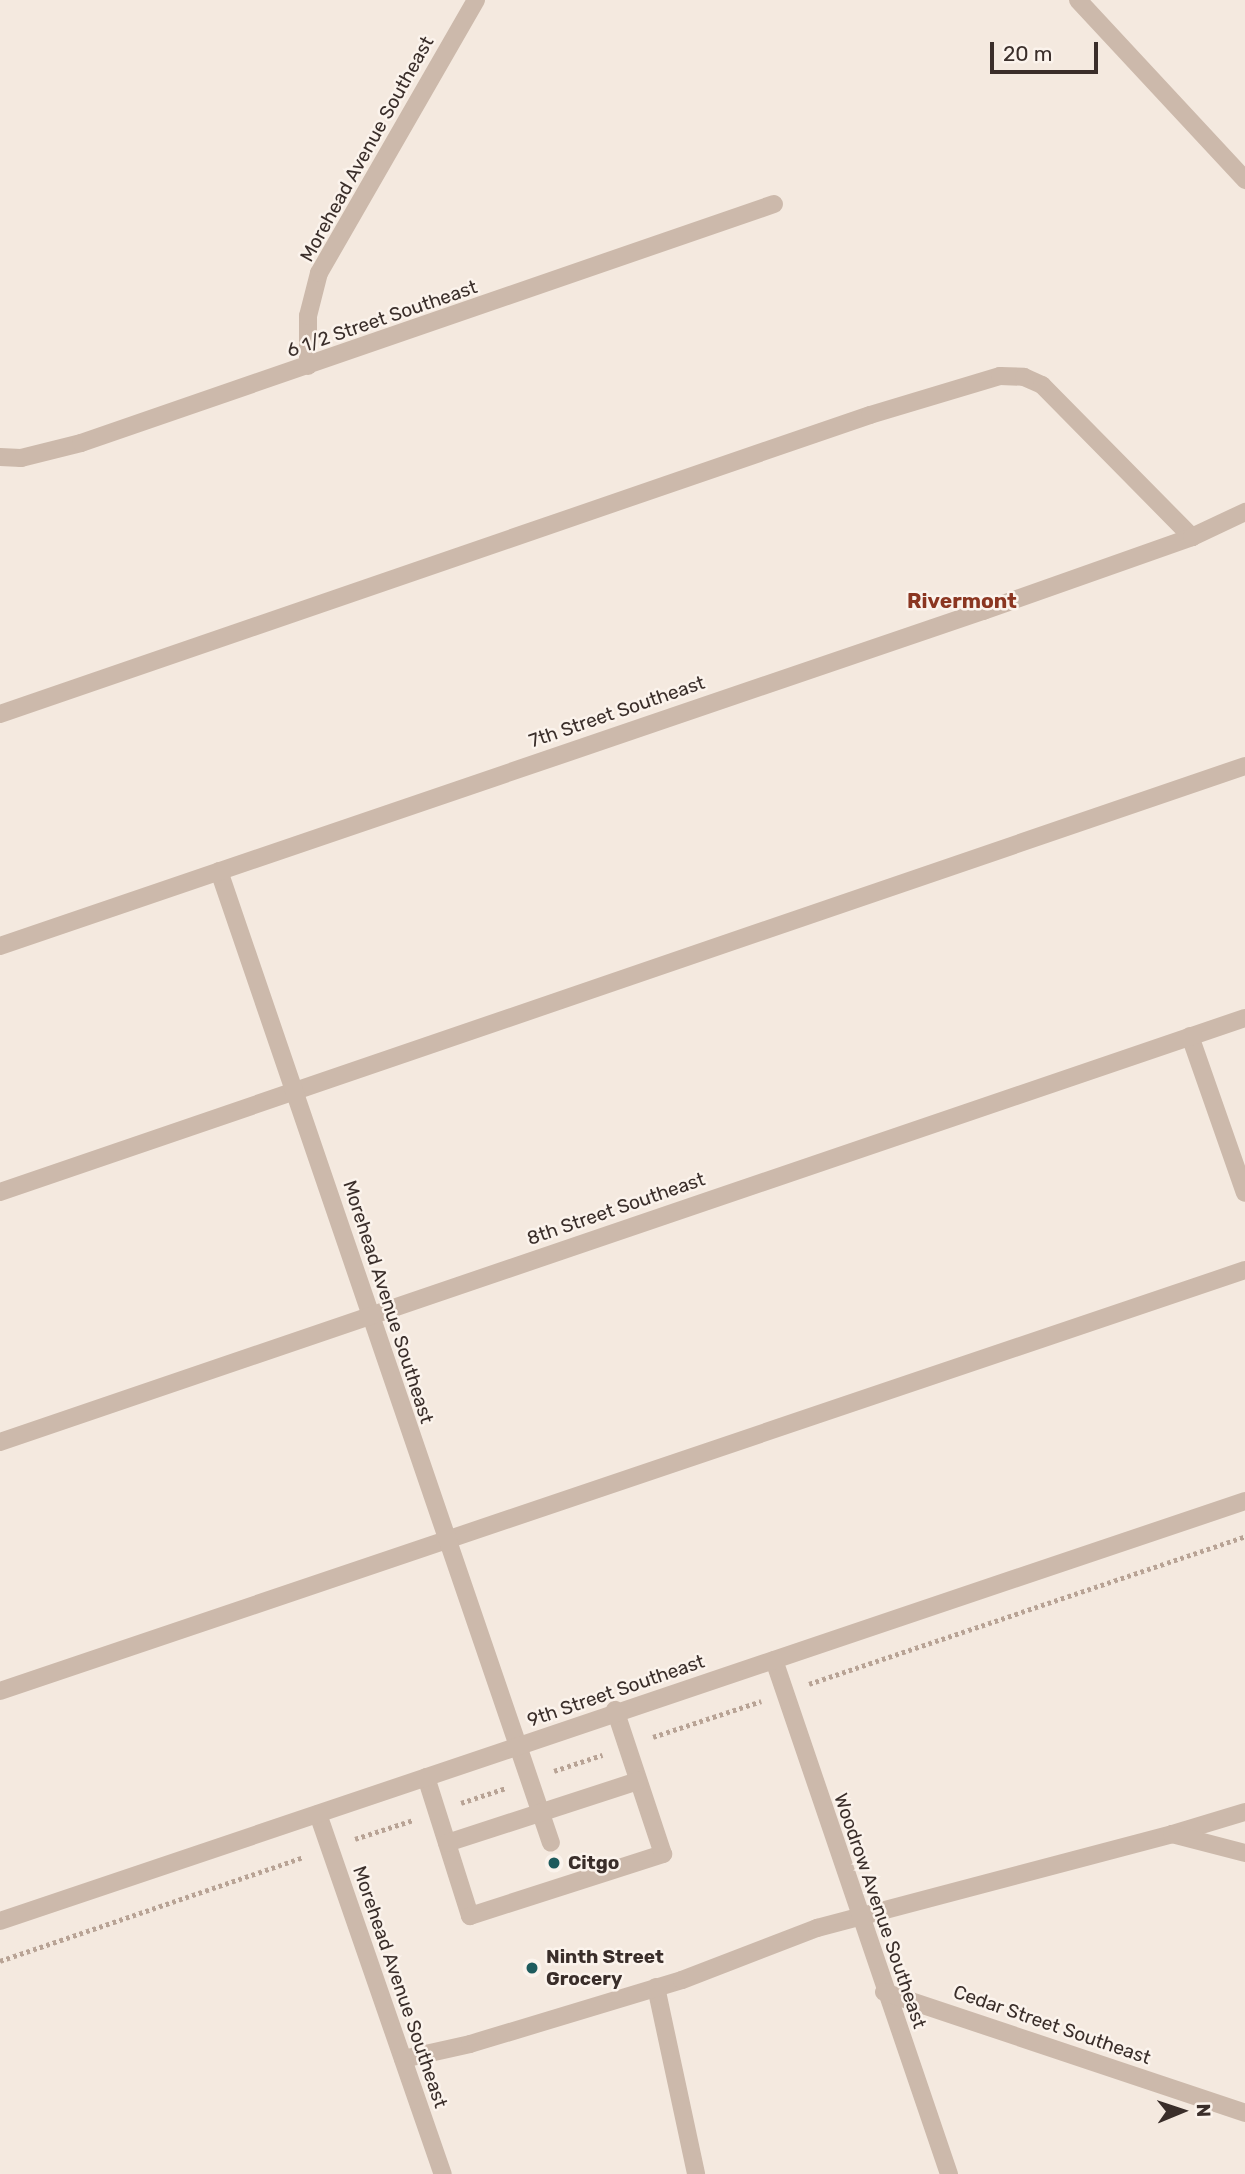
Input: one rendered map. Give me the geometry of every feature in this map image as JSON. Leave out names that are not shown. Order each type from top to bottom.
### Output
[{"type":"street","name":"Morehead Avenue Southeast","points":[[308,366],[309,316],[319,273],[476,0]]},
{"type":"street","points":[[1077,0],[1245,180]]},
{"type":"street","name":"6 1/2 Street Southeast","points":[[0,457],[21,458],[81,443],[774,204]]},
{"type":"street","points":[[0,714],[870,415],[1000,376],[1024,377],[1042,385],[1192,537]]},
{"type":"street","name":"7th Street Southeast","points":[[0,946],[1192,537],[1245,512]]},
{"type":"street","points":[[0,1192],[1245,766]]},
{"type":"street","name":"Morehead Avenue Southeast","points":[[219,871],[551,1843]]},
{"type":"street","name":"8th Street Southeast","points":[[0,1441],[1245,1018]]},
{"type":"street","points":[[1191,1036],[1245,1194]]},
{"type":"street","points":[[0,1691],[1245,1270]]},
{"type":"street","name":"9th Street Southeast","points":[[0,1921],[518,1746],[615,1710],[774,1660],[1245,1501]]},
{"type":"street","name":"Woodrow Avenue Southeast","points":[[774,1660],[884,1992],[949,2174]]},
{"type":"street","points":[[426,1777],[470,1916],[564,1883],[663,1854],[615,1710]]},
{"type":"street","points":[[447,1843],[638,1781]]},
{"type":"street","points":[[403,2059],[470,2044],[656,1987],[817,1928],[1172,1834],[1245,1812]]},
{"type":"street","name":"Morehead Avenue Southeast","points":[[318,1814],[443,2174]]},
{"type":"street","points":[[1172,1834],[1245,1853]]},
{"type":"street","points":[[656,1987],[696,2174]]},
{"type":"street","name":"Cedar Street Southeast","points":[[884,1992],[1245,2113]]},
{"type":"place","name":"Citgo","points":[[554,1863]]},
{"type":"place","name":"Ninth Street Grocery","points":[[532,1968]]},
{"type":"district","name":"Rivermont","points":[[962,601]]}]
